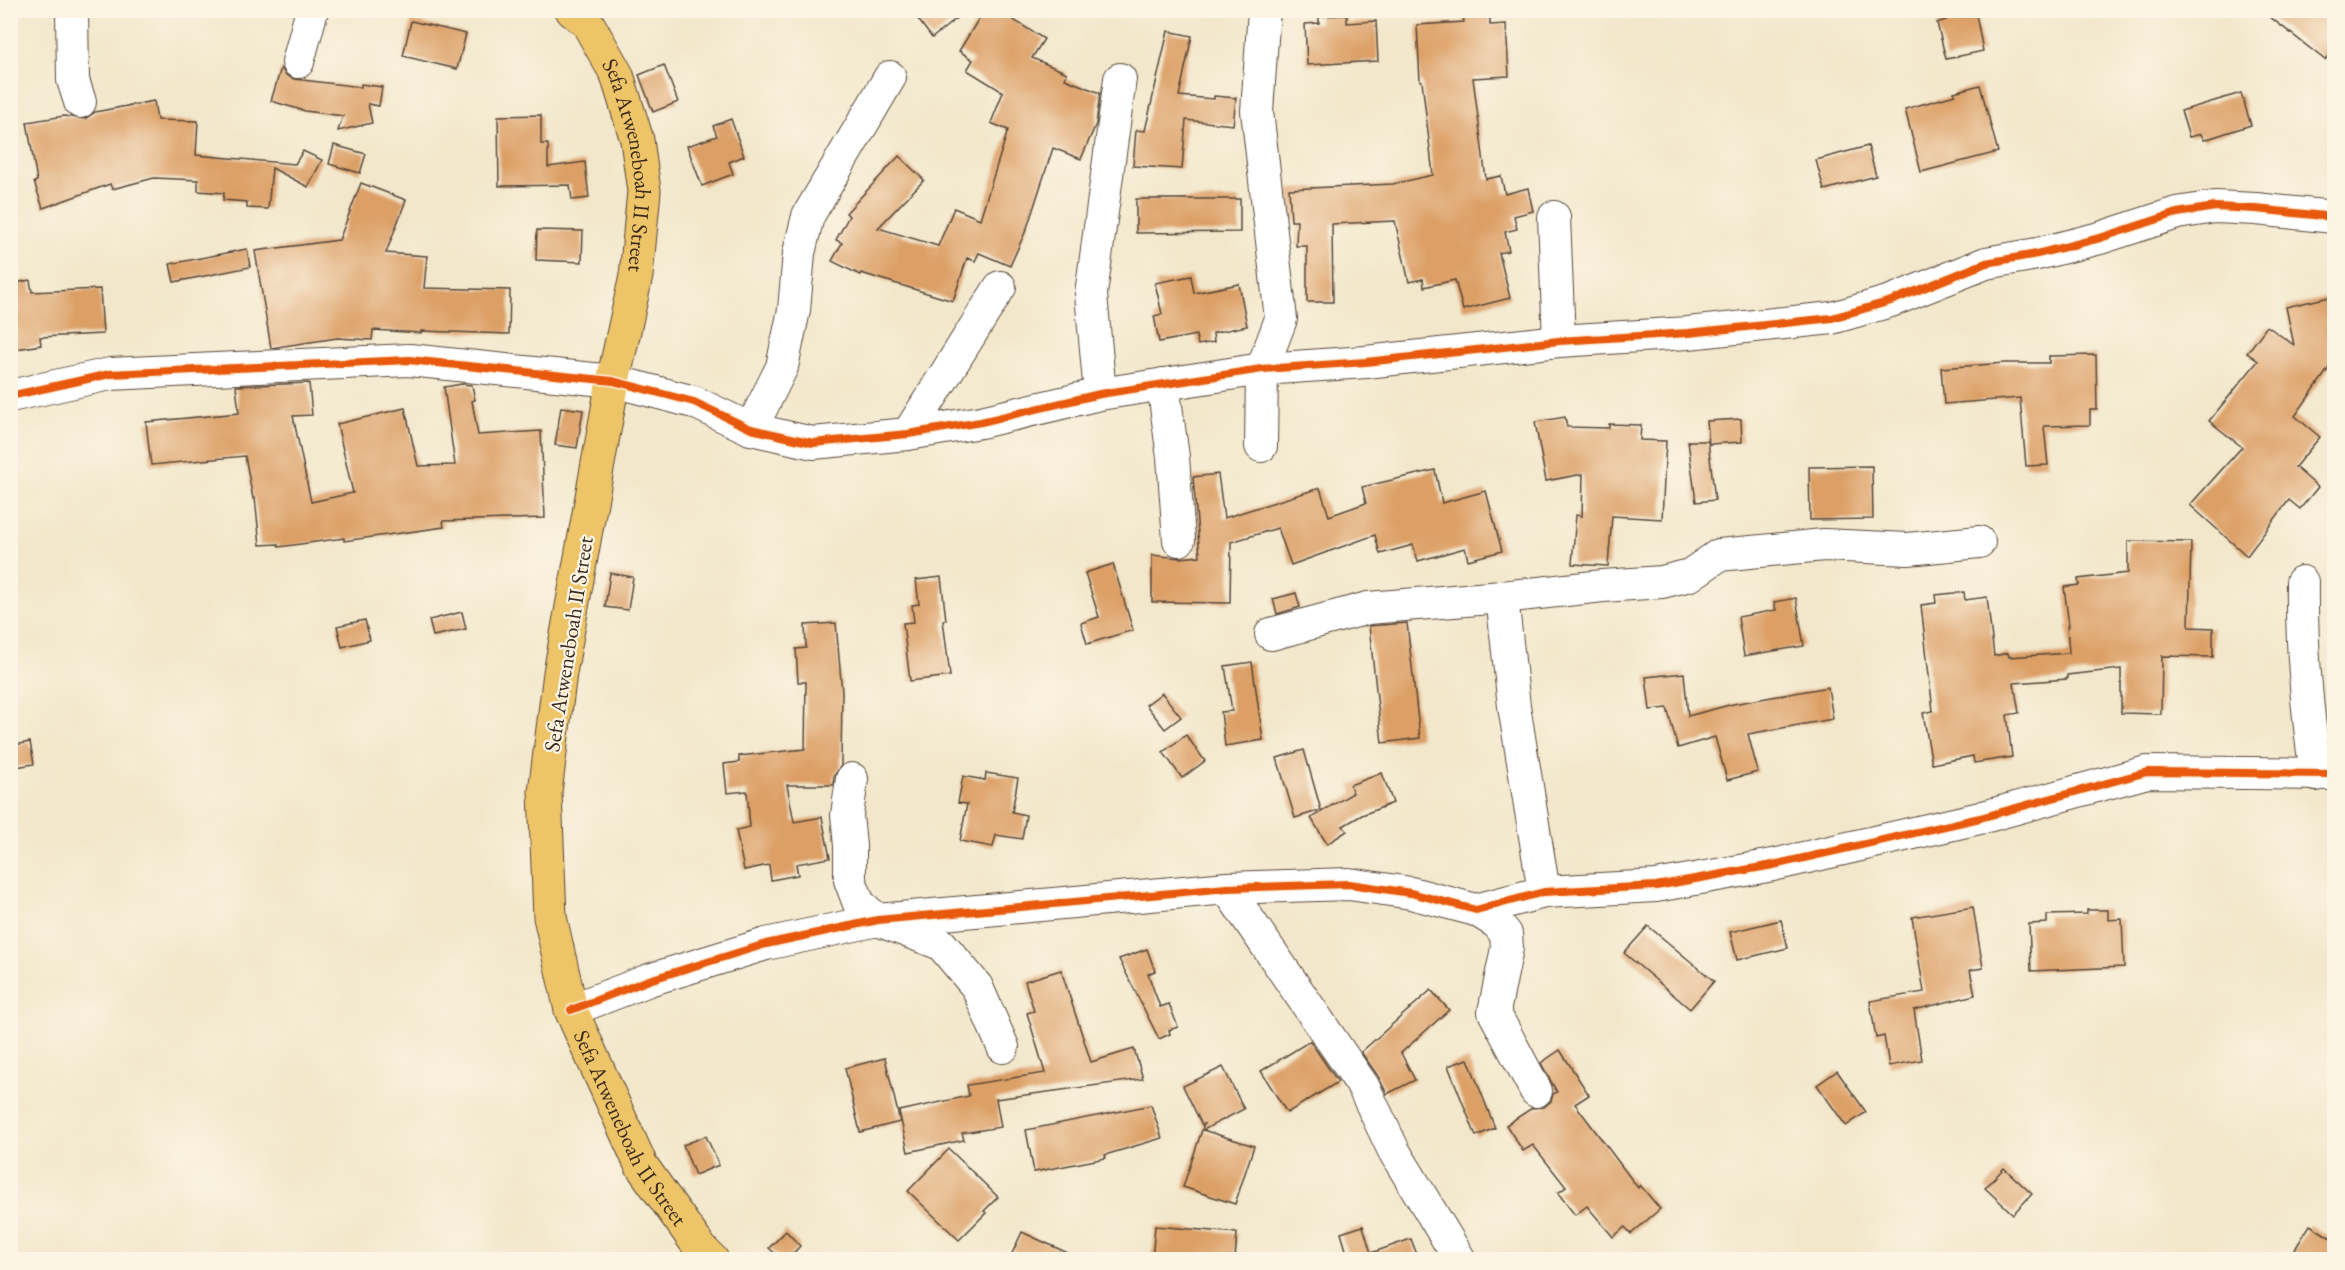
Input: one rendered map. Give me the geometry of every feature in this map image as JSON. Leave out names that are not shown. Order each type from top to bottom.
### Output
[{"type":"main road","name":"Sefa Atweneboah II Street","points":[[572,10],[587,22],[617,75],[637,140],[644,191],[636,276],[613,381],[560,673],[545,792],[550,917],[571,1011],[641,1165],[700,1249],[712,1260]]},
{"type":"street","points":[[72,10],[73,80],[80,102]]},
{"type":"street","points":[[298,62],[312,10]]},
{"type":"street","points":[[1261,446],[1262,369],[1281,319],[1257,111],[1264,10]]},
{"type":"street","points":[[751,429],[782,367],[794,310],[799,253],[808,216],[890,78]]},
{"type":"street","points":[[1100,394],[1091,294],[1120,79]]},
{"type":"street","points":[[10,396],[110,374],[409,360],[613,381],[694,402],[751,429],[813,443],[908,434],[981,422],[1100,394],[1262,369],[1366,362],[1559,341],[1688,333],[1832,318],[1891,301],[1986,263],[2037,254],[2100,238],[2177,213],[2215,207],[2256,208],[2334,217]]},
{"type":"street","points":[[1554,217],[1559,341]]},
{"type":"street","points":[[908,434],[1000,286]]},
{"type":"street","points":[[1163,384],[1173,457],[1179,540]]},
{"type":"street","points":[[1271,634],[1368,608],[1502,597],[1593,586],[1662,582],[1690,575],[1719,555],[1824,545],[1908,549],[1978,542]]},
{"type":"street","points":[[1476,910],[1544,892],[1656,886],[1773,865],[1980,818],[2146,772],[2325,774],[2307,709],[2302,582]]},
{"type":"street","points":[[1502,597],[1514,706],[1544,892]]},
{"type":"street","points":[[852,779],[847,815],[850,880],[858,904],[878,920],[941,944],[976,987],[1004,1047]]},
{"type":"street","points":[[571,1011],[649,980],[766,944],[878,920],[1227,888],[1349,884],[1411,893],[1476,910],[1497,923],[1506,934],[1507,948],[1494,1012],[1536,1091]]},
{"type":"street","points":[[1227,888],[1363,1086],[1394,1152],[1460,1260]]},
{"type":"building","points":[[911,10],[967,10],[932,38]]},
{"type":"building","points":[[984,10],[998,10],[1044,39],[1032,58],[1067,73],[1065,79],[1100,93],[1096,124],[1081,159],[1053,148],[1027,228],[1010,266],[979,253],[975,261],[967,258],[953,301],[861,273],[860,275],[832,261],[842,243],[836,240],[849,216],[846,213],[899,156],[924,180],[878,228],[938,246],[954,208],[980,219],[1008,130],[991,123],[1003,92],[967,70],[973,60],[959,51]]},
{"type":"building","points":[[1944,10],[1964,10],[1965,16],[1976,14],[1983,51],[1946,59],[1937,23],[1946,20]]},
{"type":"building","points":[[2261,10],[2334,10],[2334,48],[2325,60]]},
{"type":"building","points":[[1347,15],[1347,23],[1376,21],[1378,61],[1307,65],[1305,24],[1319,23],[1319,16]]},
{"type":"building","points":[[1490,15],[1490,25],[1506,24],[1509,76],[1473,78],[1486,179],[1501,176],[1505,194],[1528,188],[1533,211],[1514,216],[1517,229],[1505,232],[1509,251],[1499,253],[1510,298],[1463,310],[1455,280],[1424,287],[1423,279],[1409,282],[1395,221],[1332,224],[1333,302],[1307,302],[1307,246],[1296,246],[1297,221],[1291,221],[1289,189],[1393,184],[1433,175],[1422,81],[1420,81],[1417,25],[1464,22],[1463,17]]},
{"type":"building","points":[[411,21],[466,34],[457,69],[403,56]]},
{"type":"building","points":[[1168,31],[1192,36],[1179,96],[1236,98],[1233,125],[1186,120],[1182,169],[1133,166],[1136,130],[1145,131]]},
{"type":"building","points":[[664,65],[678,102],[653,112],[639,75]]},
{"type":"building","points":[[281,68],[286,75],[294,79],[361,87],[361,84],[382,87],[379,106],[368,104],[372,123],[338,131],[343,116],[305,111],[271,101]]},
{"type":"building","points":[[1980,85],[1998,152],[1921,172],[1905,109],[1955,95],[1954,92]]},
{"type":"building","points":[[2241,93],[2251,125],[2204,140],[2201,134],[2189,137],[2181,111]]},
{"type":"building","points":[[154,101],[157,120],[198,121],[196,155],[295,164],[303,151],[322,160],[308,187],[272,168],[268,209],[247,208],[247,202],[223,200],[224,193],[198,191],[198,180],[154,178],[112,189],[110,184],[43,208],[34,182],[37,181],[27,122],[64,116],[85,119],[95,112]]},
{"type":"building","points":[[541,115],[541,144],[548,144],[548,167],[585,162],[589,198],[572,200],[570,185],[499,186],[498,116]]},
{"type":"building","points":[[731,119],[744,156],[729,162],[733,174],[702,186],[687,146],[717,136],[713,126]]},
{"type":"building","points":[[334,145],[366,154],[360,173],[329,164]]},
{"type":"building","points":[[1868,146],[1876,176],[1824,190],[1816,160]]},
{"type":"building","points":[[361,183],[406,200],[386,253],[427,256],[424,288],[510,290],[509,334],[373,330],[372,340],[337,338],[271,348],[255,251],[339,240]]},
{"type":"building","points":[[1136,199],[1240,199],[1240,232],[1136,233]]},
{"type":"building","points":[[537,230],[583,231],[582,262],[536,260]]},
{"type":"building","points":[[247,249],[250,267],[174,282],[170,264]]},
{"type":"building","points":[[1191,276],[1194,293],[1239,284],[1247,326],[1213,333],[1214,342],[1198,345],[1196,335],[1159,342],[1154,316],[1162,314],[1155,283]]},
{"type":"building","points":[[30,280],[32,292],[100,289],[103,334],[40,337],[41,345],[10,350],[10,284]]},
{"type":"building","points":[[2334,296],[2334,361],[2295,416],[2320,437],[2295,467],[2318,487],[2300,509],[2289,500],[2247,556],[2190,505],[2242,447],[2209,421],[2258,361],[2247,353],[2267,326],[2294,345],[2286,307]]},
{"type":"building","points":[[2096,355],[2097,410],[2090,410],[2090,425],[2044,426],[2048,465],[2026,466],[2020,398],[1944,404],[1941,368],[2005,363],[2049,363],[2049,356]]},
{"type":"building","points":[[309,383],[312,415],[293,416],[311,502],[353,493],[337,424],[405,408],[418,466],[455,465],[444,387],[462,384],[472,385],[475,400],[472,401],[478,435],[541,431],[545,518],[443,521],[444,527],[344,541],[344,538],[279,547],[278,544],[260,545],[255,498],[253,499],[245,456],[151,465],[146,422],[239,413],[236,386]]},
{"type":"building","points":[[561,407],[583,410],[577,448],[555,445]]},
{"type":"building","points":[[1565,417],[1567,427],[1609,428],[1609,424],[1641,425],[1640,440],[1666,441],[1662,519],[1612,516],[1608,566],[1572,564],[1576,515],[1582,516],[1583,474],[1546,481],[1535,422]]},
{"type":"building","points":[[1741,419],[1742,442],[1709,444],[1707,421]]},
{"type":"building","points":[[1688,441],[1708,441],[1715,500],[1696,502]]},
{"type":"building","points":[[1872,466],[1873,519],[1810,520],[1809,467]]},
{"type":"building","points":[[1435,470],[1442,503],[1486,491],[1502,551],[1468,560],[1465,548],[1418,561],[1413,545],[1380,554],[1375,535],[1291,565],[1278,528],[1231,542],[1230,603],[1152,602],[1152,555],[1180,558],[1200,556],[1193,477],[1218,474],[1224,518],[1320,488],[1329,516],[1366,503],[1362,487]]},
{"type":"building","points":[[2128,541],[2191,542],[2189,627],[2213,628],[2213,657],[2162,656],[2161,714],[2121,713],[2121,669],[2067,675],[2067,679],[2014,683],[2019,713],[2007,715],[2012,757],[1974,763],[1973,756],[1932,764],[1923,713],[1933,711],[1921,605],[1936,603],[1935,595],[1964,592],[1965,600],[1987,597],[1994,656],[2008,653],[2009,657],[2069,653],[2067,626],[2069,626],[2064,587],[2079,585],[2078,579],[2128,573]]},
{"type":"building","points":[[1113,564],[1133,630],[1087,644],[1081,623],[1099,617],[1085,573]]},
{"type":"building","points":[[610,573],[633,577],[628,610],[605,607]]},
{"type":"building","points":[[941,577],[946,620],[943,620],[950,676],[910,681],[903,623],[914,622],[912,605],[919,604],[916,580]]},
{"type":"building","points":[[1296,593],[1300,607],[1277,614],[1273,599]]},
{"type":"building","points":[[1796,598],[1804,646],[1744,656],[1738,617],[1776,610],[1774,602]]},
{"type":"building","points":[[462,612],[466,629],[433,636],[429,620]]},
{"type":"building","points":[[365,620],[370,640],[342,647],[337,626]]},
{"type":"building","points":[[836,623],[842,692],[841,766],[834,776],[833,785],[787,785],[794,822],[822,817],[830,858],[796,864],[798,875],[771,880],[769,865],[744,870],[736,830],[750,827],[747,791],[727,793],[724,764],[739,762],[739,756],[805,749],[806,682],[798,682],[796,649],[806,648],[805,625]]},
{"type":"building","points":[[1407,623],[1420,738],[1382,743],[1369,626]]},
{"type":"building","points":[[1252,662],[1263,740],[1225,746],[1221,712],[1232,711],[1225,666]]},
{"type":"building","points":[[1684,673],[1688,716],[1733,704],[1828,687],[1833,719],[1748,734],[1758,772],[1727,780],[1715,737],[1678,748],[1667,708],[1650,710],[1646,677]]},
{"type":"building","points":[[1162,693],[1181,717],[1165,729],[1146,705]]},
{"type":"building","points":[[1186,735],[1205,761],[1182,778],[1163,752]]},
{"type":"building","points":[[30,742],[34,764],[10,768],[10,746]]},
{"type":"building","points":[[1304,750],[1321,810],[1295,818],[1277,758]]},
{"type":"building","points":[[986,773],[1018,778],[1012,812],[1026,815],[1022,839],[996,835],[993,847],[960,841],[967,804],[958,803],[963,776],[985,780]]},
{"type":"building","points":[[1382,773],[1393,803],[1362,815],[1343,826],[1347,831],[1327,844],[1311,818],[1353,793],[1350,785]]},
{"type":"building","points":[[1973,907],[1983,968],[1970,970],[1975,995],[1914,1010],[1922,1060],[1889,1066],[1884,1036],[1876,1038],[1870,1001],[1924,992],[1912,917]]},
{"type":"building","points":[[2087,910],[2108,910],[2108,920],[2122,919],[2124,967],[2031,971],[2029,924],[2047,923],[2047,915],[2087,914]]},
{"type":"building","points":[[1781,920],[1788,948],[1737,960],[1730,932]]},
{"type":"building","points":[[1648,926],[1714,981],[1690,1009],[1624,953]]},
{"type":"building","points":[[1147,949],[1155,971],[1148,974],[1160,1007],[1169,1004],[1178,1027],[1169,1030],[1170,1034],[1159,1039],[1119,959]]},
{"type":"building","points":[[1061,970],[1091,1062],[1134,1049],[1143,1079],[996,1099],[1001,1127],[962,1133],[964,1140],[908,1152],[899,1111],[969,1096],[967,1085],[1045,1073],[1027,1013],[1034,1011],[1025,981]]},
{"type":"building","points":[[1431,990],[1449,1010],[1401,1053],[1415,1080],[1387,1094],[1378,1076],[1361,1052]]},
{"type":"building","points":[[1310,1041],[1338,1082],[1287,1113],[1261,1071]]},
{"type":"building","points":[[1560,1050],[1589,1095],[1575,1104],[1638,1188],[1640,1185],[1660,1209],[1631,1234],[1625,1227],[1613,1237],[1587,1206],[1575,1215],[1558,1193],[1566,1187],[1533,1145],[1523,1151],[1506,1125],[1532,1108],[1544,1107],[1551,1101],[1553,1094],[1557,1092],[1541,1063]]},
{"type":"building","points":[[885,1058],[900,1122],[860,1132],[845,1068]]},
{"type":"building","points":[[1468,1059],[1495,1128],[1476,1136],[1448,1066]]},
{"type":"building","points":[[1223,1067],[1244,1109],[1203,1130],[1254,1146],[1235,1204],[1183,1187],[1204,1124],[1202,1125],[1183,1086]]},
{"type":"building","points":[[1837,1071],[1866,1112],[1846,1126],[1817,1085]]},
{"type":"building","points":[[1151,1105],[1162,1138],[1105,1155],[1106,1158],[1034,1172],[1026,1130]]},
{"type":"building","points":[[706,1136],[719,1165],[695,1175],[683,1145]]},
{"type":"building","points":[[949,1149],[998,1197],[984,1211],[986,1213],[959,1240],[908,1191]]},
{"type":"building","points":[[2004,1168],[2032,1194],[2013,1214],[1985,1188]]},
{"type":"building","points":[[2310,1225],[2334,1240],[2334,1260],[2288,1260]]},
{"type":"building","points":[[1155,1226],[1237,1233],[1235,1260],[1152,1260]]},
{"type":"building","points":[[1363,1226],[1371,1253],[1411,1239],[1419,1260],[1349,1260],[1341,1233]]},
{"type":"building","points":[[786,1231],[800,1246],[787,1260],[782,1260],[769,1248]]},
{"type":"building","points":[[1022,1232],[1083,1260],[1009,1260]]},
{"type":"cycle path","points":[[10,396],[110,374],[409,360],[613,381],[694,402],[751,429],[813,443],[908,434],[981,422],[1100,394],[1262,369],[1366,362],[1559,341],[1688,333],[1832,318],[1891,301],[1986,263],[2037,254],[2100,238],[2177,213],[2215,207],[2334,217]]},
{"type":"cycle path","points":[[571,1010],[649,980],[766,944],[878,920],[1227,888],[1349,884],[1411,893],[1476,910],[1544,892],[1656,886],[1773,865],[1980,818],[2147,772],[2334,774]]}]
